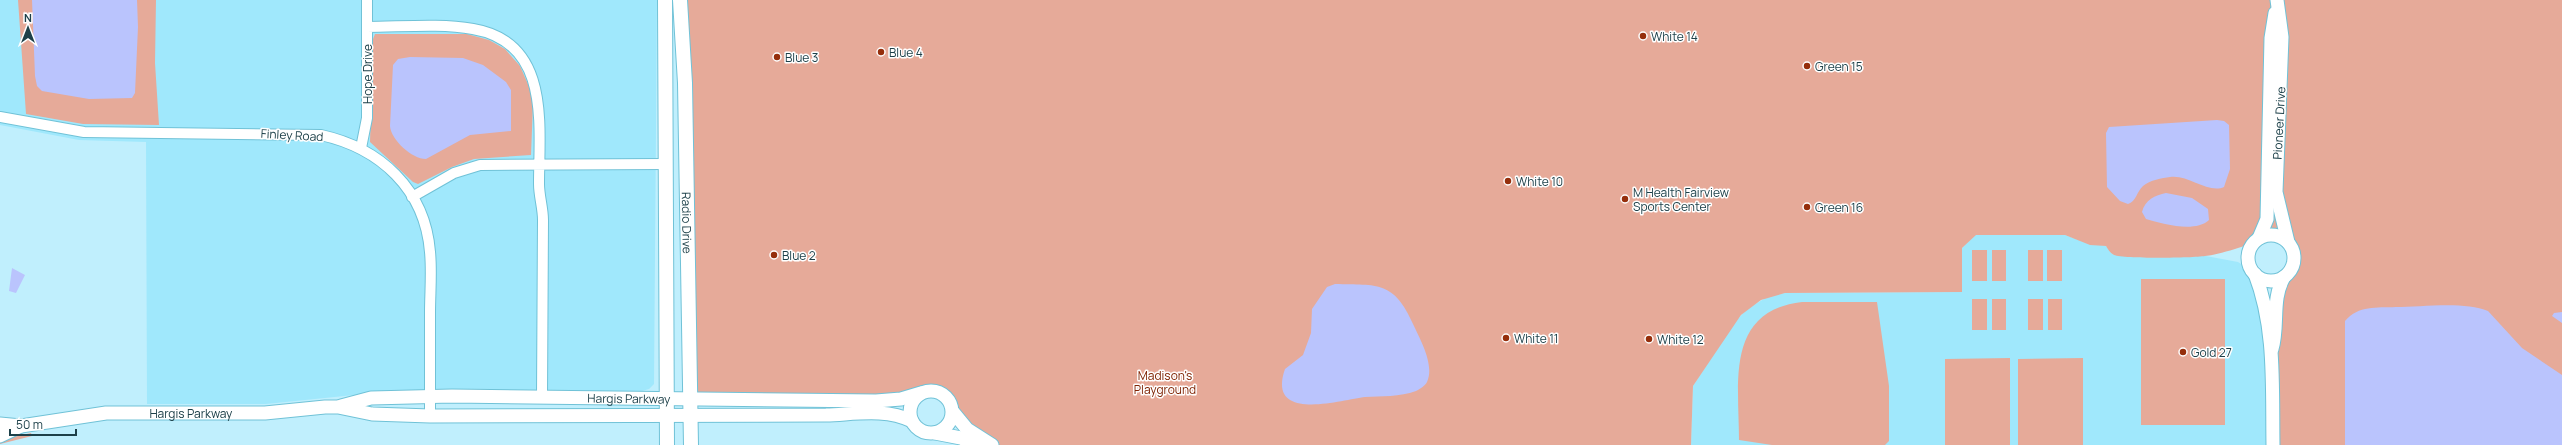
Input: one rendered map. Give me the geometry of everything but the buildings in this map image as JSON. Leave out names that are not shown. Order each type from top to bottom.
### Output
[{"type":"main road","name":"Radio Drive","points":[[665,0],[667,445]]},
{"type":"main road","name":"Radio Drive","points":[[680,0],[685,83],[691,445]]},
{"type":"street","name":"Hope Drive","points":[[361,148],[366,118],[367,0]]},
{"type":"street","name":"Pioneer Drive","points":[[2259,238],[2267,219],[2271,38],[2277,1]]},
{"type":"street","name":"Pioneer Drive","points":[[2277,1],[2282,37],[2276,192],[2288,242]]},
{"type":"street","points":[[367,27],[472,28],[492,34],[511,46],[527,65],[536,88],[539,106],[539,194],[543,220],[542,397]]},
{"type":"street","name":"Finley Road","points":[[0,117],[84,132],[301,133],[339,139],[361,148],[389,168],[412,197],[422,219],[430,251],[430,416]]},
{"type":"street","points":[[412,197],[450,175],[471,167],[491,164],[665,164]]},
{"type":"street","points":[[2272,349],[2277,333],[2276,295],[2284,277],[2291,270],[2294,262],[2293,250],[2288,242],[2277,235],[2259,238],[2252,245],[2248,256],[2250,267],[2255,274],[2262,295],[2272,349],[2273,445]]},
{"type":"street","points":[[2255,274],[2269,280],[2284,277]]},
{"type":"street","points":[[975,445],[961,438],[922,431],[912,421],[910,408],[912,402],[921,393],[931,390],[941,393],[950,401],[953,412],[967,429],[992,445]]},
{"type":"street","name":"Hargis Parkway","points":[[0,424],[21,426],[106,413],[265,413],[338,407],[371,398],[542,397],[876,401],[901,399],[921,393]]},
{"type":"street","name":"Hargis Parkway","points":[[338,407],[372,414],[430,416],[826,415],[883,412],[898,414],[912,421]]},
{"type":"street","points":[[935,433],[945,428],[953,412]]},
{"type":"street","name":"Hargis Parkway","points":[[0,436],[21,426]]},
{"type":"shaded area","points":[[0,0],[657,0],[654,384],[649,389],[642,391],[451,391],[354,395],[266,404],[147,404],[146,142],[79,140],[0,125]]},
{"type":"shaded area","points":[[32,0],[137,0],[138,27],[135,93],[132,98],[89,99],[42,91],[37,86],[35,76]]},
{"type":"shaded area","points":[[410,57],[463,58],[483,65],[506,82],[511,90],[511,131],[470,135],[426,159],[415,156],[403,148],[394,137],[390,126],[393,65],[398,59]]},
{"type":"shaded area","points":[[2217,120],[2224,121],[2229,125],[2230,169],[2224,187],[2211,188],[2184,178],[2163,178],[2143,186],[2135,199],[2128,204],[2120,201],[2107,187],[2106,133],[2109,127]]},
{"type":"shaded area","points":[[2166,193],[2192,198],[2208,209],[2209,220],[2203,224],[2187,227],[2170,225],[2146,219],[2142,212],[2145,204],[2154,197]]},
{"type":"shaded area","points":[[1975,235],[2065,235],[2084,242],[2106,246],[2112,254],[2120,256],[2206,256],[2238,262],[2252,271],[2262,295],[2273,445],[1691,445],[1693,386],[1734,323],[1747,309],[1769,296],[1785,293],[1962,292],[1962,248]]},
{"type":"shaded area","points":[[12,268],[25,275],[16,293],[9,291]]},
{"type":"shaded area","points":[[1335,284],[1363,285],[1383,288],[1399,300],[1406,310],[1426,352],[1429,375],[1424,386],[1416,391],[1404,394],[1365,397],[1324,404],[1296,402],[1286,397],[1282,386],[1285,369],[1303,355],[1311,333],[1312,309],[1327,287]]},
{"type":"shaded area","points":[[2443,305],[2467,306],[2488,311],[2522,348],[2562,375],[2562,445],[2345,445],[2345,321],[2356,312],[2368,308]]},
{"type":"shaded area","points":[[2562,312],[2562,323],[2552,316],[2554,313]]},
{"type":"green space","points":[[18,0],[156,0],[155,63],[159,125],[83,124],[26,114]]},
{"type":"green space","name":"M Health Fairview Sports Center","points":[[680,0],[2562,0],[2562,445],[2273,445],[2272,349],[2286,275],[2290,269],[2293,256],[2290,244],[2285,239],[2272,235],[2259,238],[2242,247],[2213,255],[2158,258],[2114,255],[2106,246],[2090,245],[2065,235],[1976,235],[1962,248],[1962,292],[1785,293],[1761,300],[1741,315],[1693,386],[1691,445],[992,445],[955,407],[935,391],[911,397],[690,399]]},
{"type":"green space","points":[[375,34],[467,34],[489,40],[505,49],[520,66],[531,91],[533,104],[531,155],[474,159],[452,167],[418,184],[413,182],[370,142],[373,39]]},
{"type":"green space","points":[[1972,250],[1987,250],[1987,281],[1972,281]]},
{"type":"green space","points":[[1992,250],[2006,250],[2006,281],[1992,281]]},
{"type":"green space","points":[[2028,250],[2043,250],[2043,281],[2028,281]]},
{"type":"green space","points":[[2047,250],[2062,250],[2062,281],[2047,281]]},
{"type":"green space","name":"Gold 27","points":[[2141,279],[2225,279],[2225,425],[2141,425]]},
{"type":"green space","points":[[1972,299],[1987,299],[1987,330],[1972,330]]},
{"type":"green space","points":[[1992,299],[2006,299],[2006,330],[1992,330]]},
{"type":"green space","points":[[2028,299],[2043,299],[2043,330],[2028,330]]},
{"type":"green space","points":[[2048,299],[2062,299],[2062,330],[2048,330]]},
{"type":"green space","points":[[1802,302],[1877,302],[1889,386],[1889,441],[1885,445],[1772,445],[1739,440],[1739,374],[1742,353],[1748,335],[1760,319],[1777,308]]},
{"type":"green space","points":[[2010,358],[2010,445],[1945,445],[1945,359]]},
{"type":"green space","points":[[2083,358],[2083,445],[2018,445],[2018,359]]},
{"type":"green space","points":[[31,433],[32,436],[0,444],[0,440]]},
{"type":"place","name":"White 14","points":[[1643,36]]},
{"type":"place","name":"Blue 4","points":[[881,52]]},
{"type":"place","name":"Blue 3","points":[[777,57]]},
{"type":"place","name":"Green 15","points":[[1807,66]]},
{"type":"place","name":"White 10","points":[[1508,181]]},
{"type":"place","name":"M Health Fairview Sports Center","points":[[1625,199]]},
{"type":"place","name":"Green 16","points":[[1807,207]]},
{"type":"place","name":"Blue 2","points":[[774,255]]},
{"type":"place","name":"White 11","points":[[1506,338]]},
{"type":"place","name":"White 12","points":[[1649,339]]},
{"type":"place","name":"Gold 27","points":[[2183,352]]},
{"type":"park label","name":"Madison's Playground","points":[[1165,382]]}]
